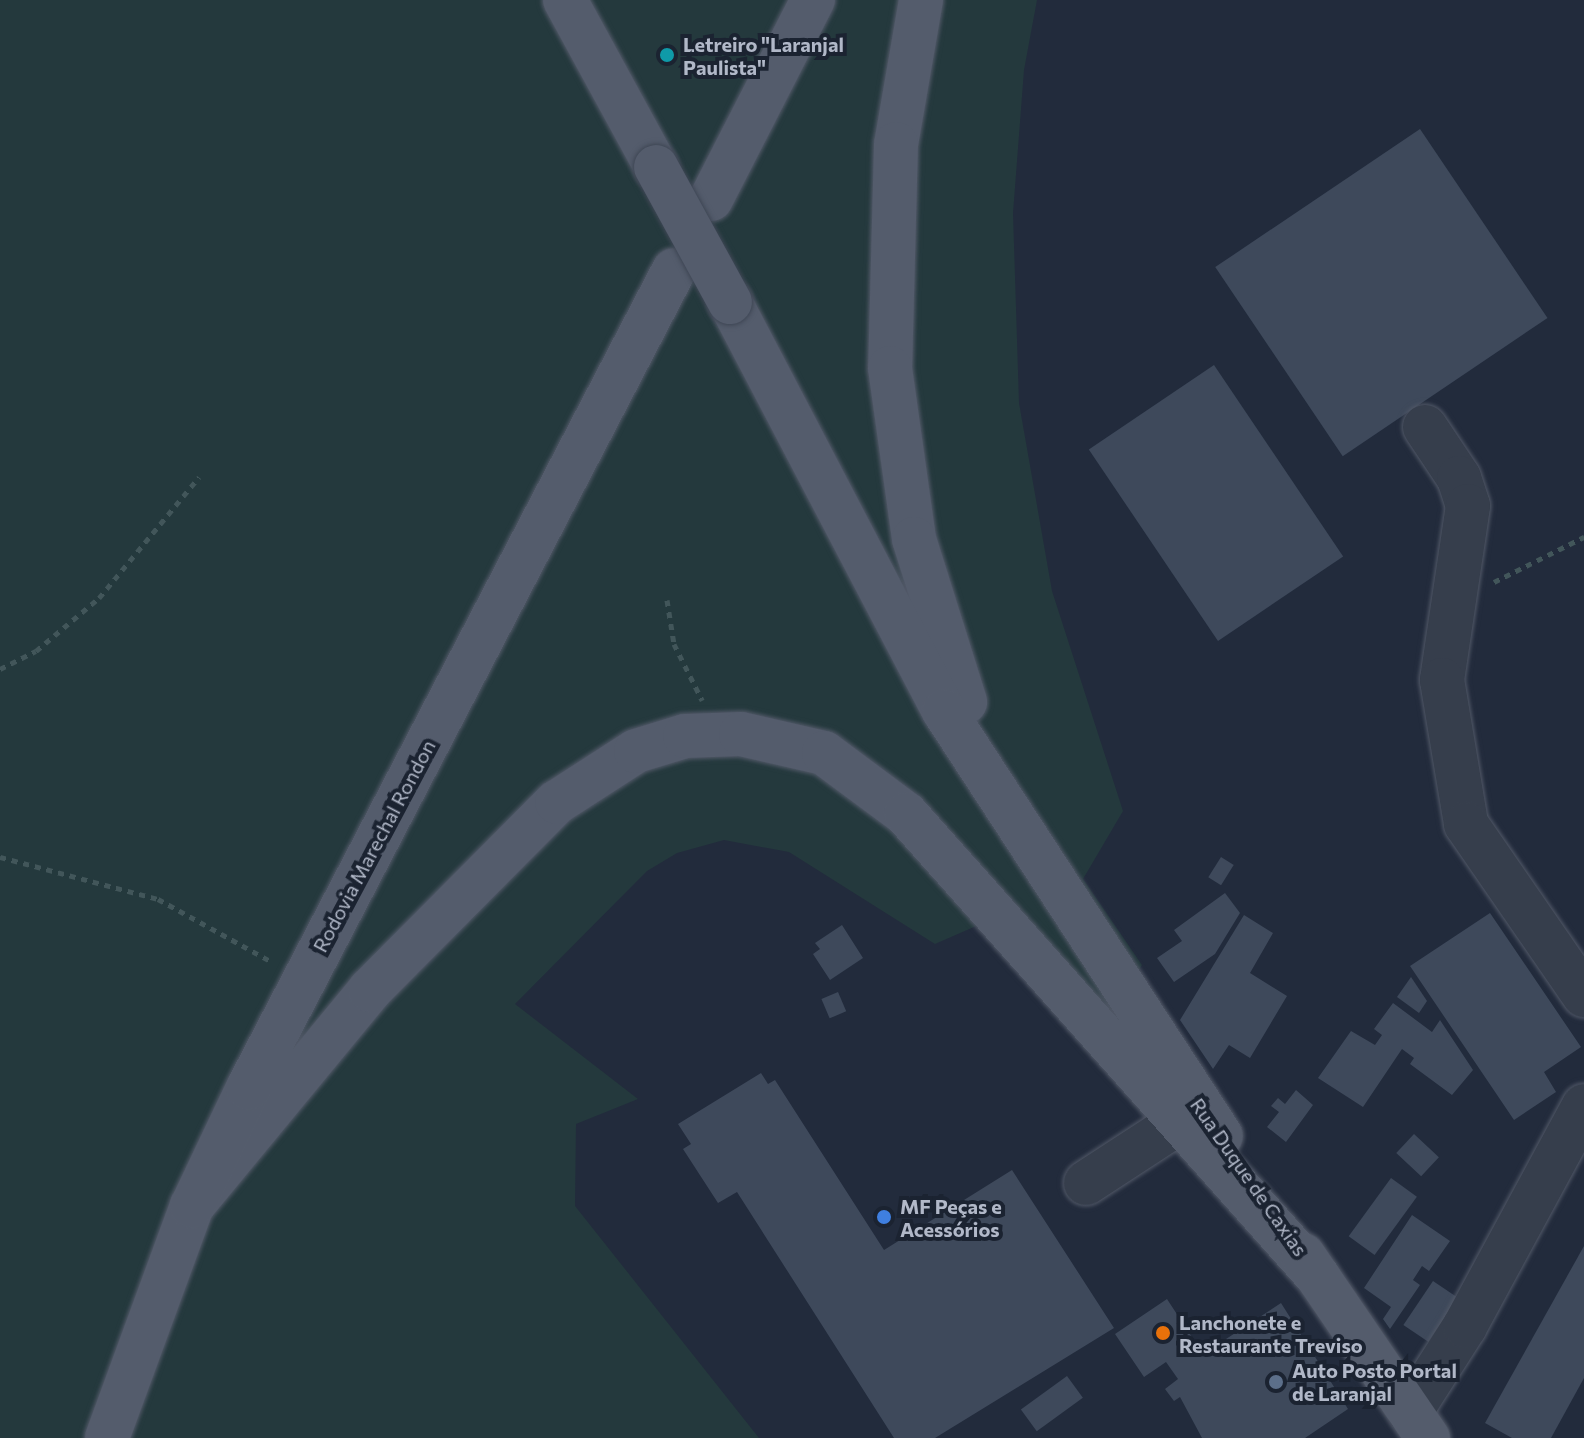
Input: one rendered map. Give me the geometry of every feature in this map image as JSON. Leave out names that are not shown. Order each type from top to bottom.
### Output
[{"type":"main road","points":[[565,0],[730,302],[944,711],[1073,914]]},
{"type":"main road","points":[[711,199],[813,0]]},
{"type":"main road","points":[[921,0],[904,85],[891,225],[890,368],[901,464],[914,539],[967,710],[1007,801],[1073,914]]},
{"type":"main road","name":"Rodovia Marechal Rondon","points":[[107,1438],[192,1206],[303,981],[674,270]]},
{"type":"main road","points":[[192,1206],[370,990],[538,819],[586,779],[636,751],[712,733],[794,743],[824,753],[877,787],[1319,1278]]},
{"type":"main road","name":"Rua Duque de Caxias","points":[[1073,914],[1419,1425]]},
{"type":"street","points":[[1425,427],[1459,478],[1468,506],[1442,680],[1466,824],[1584,995]]},
{"type":"street","points":[[1419,1425],[1465,1326],[1584,1106]]},
{"type":"street","points":[[1086,1183],[1178,1123]]},
{"type":"path","points":[[0,669],[36,651],[88,609],[199,477]]},
{"type":"path","points":[[1488,586],[1584,537]]},
{"type":"path","points":[[667,600],[674,644],[697,686],[712,733]]},
{"type":"path","points":[[0,857],[158,899],[303,981]]},
{"type":"green space","points":[[0,0],[1037,0],[1024,70],[1013,213],[1019,403],[1052,591],[1123,811],[1083,879],[1142,965],[1111,1014],[1006,913],[935,944],[789,852],[724,840],[677,853],[647,871],[515,1004],[638,1099],[576,1124],[575,1206],[759,1438],[0,1438]]},
{"type":"building","points":[[1420,129],[1547,318],[1343,456],[1215,267]]},
{"type":"building","points":[[1214,365],[1343,557],[1218,641],[1089,449]]},
{"type":"building","points":[[1221,857],[1234,865],[1221,885],[1208,877]]},
{"type":"building","points":[[1225,893],[1240,913],[1215,954],[1174,982],[1157,958],[1182,941],[1174,930]]},
{"type":"building","points":[[1490,913],[1581,1047],[1544,1072],[1556,1092],[1514,1120],[1410,966]]},
{"type":"building","points":[[1244,915],[1273,933],[1250,973],[1287,996],[1250,1058],[1229,1045],[1213,1069],[1180,1020]]},
{"type":"building","points":[[842,925],[863,958],[830,980],[813,954],[820,949],[815,943]]},
{"type":"building","points":[[1411,977],[1427,1001],[1419,1013],[1397,997]]},
{"type":"building","points":[[838,992],[846,1011],[830,1018],[821,999]]},
{"type":"building","points":[[1393,1003],[1432,1032],[1440,1020],[1473,1070],[1452,1095],[1410,1064],[1414,1058],[1402,1049],[1363,1107],[1318,1078],[1351,1031],[1375,1045],[1382,1035],[1374,1029]]},
{"type":"building","points":[[761,1073],[768,1084],[775,1080],[884,1250],[1012,1170],[1114,1328],[935,1438],[894,1438],[737,1192],[718,1203],[683,1149],[691,1144],[678,1124]]},
{"type":"building","points":[[1296,1090],[1313,1105],[1286,1142],[1267,1127],[1279,1112],[1271,1106],[1278,1098],[1285,1104]]},
{"type":"building","points":[[1414,1134],[1439,1157],[1421,1176],[1396,1153]]},
{"type":"building","points":[[1391,1178],[1417,1197],[1375,1255],[1349,1236]]},
{"type":"building","points":[[1412,1215],[1450,1241],[1429,1271],[1422,1266],[1413,1280],[1420,1285],[1390,1329],[1383,1319],[1391,1307],[1364,1288]]},
{"type":"building","points":[[1584,1246],[1584,1378],[1551,1438],[1512,1438],[1485,1423]]},
{"type":"building","points":[[1433,1281],[1458,1298],[1428,1342],[1403,1325]]},
{"type":"building","name":"Auto Posto Portal de Laranjal","points":[[1167,1299],[1203,1354],[1281,1303],[1348,1409],[1305,1438],[1202,1438],[1180,1397],[1174,1401],[1165,1389],[1178,1379],[1166,1362],[1144,1377],[1115,1334]]},
{"type":"building","points":[[1067,1376],[1083,1398],[1037,1431],[1021,1410]]},
{"type":"place","name":"Letreiro \"Laranjal Paulista\"","points":[[667,55]]},
{"type":"place","name":"MF Peças e Acessórios","points":[[884,1217]]},
{"type":"place","name":"Lanchonete e Restaurante Treviso","points":[[1163,1333]]},
{"type":"place","name":"Auto Posto Portal de Laranjal","points":[[1276,1382]]}]
